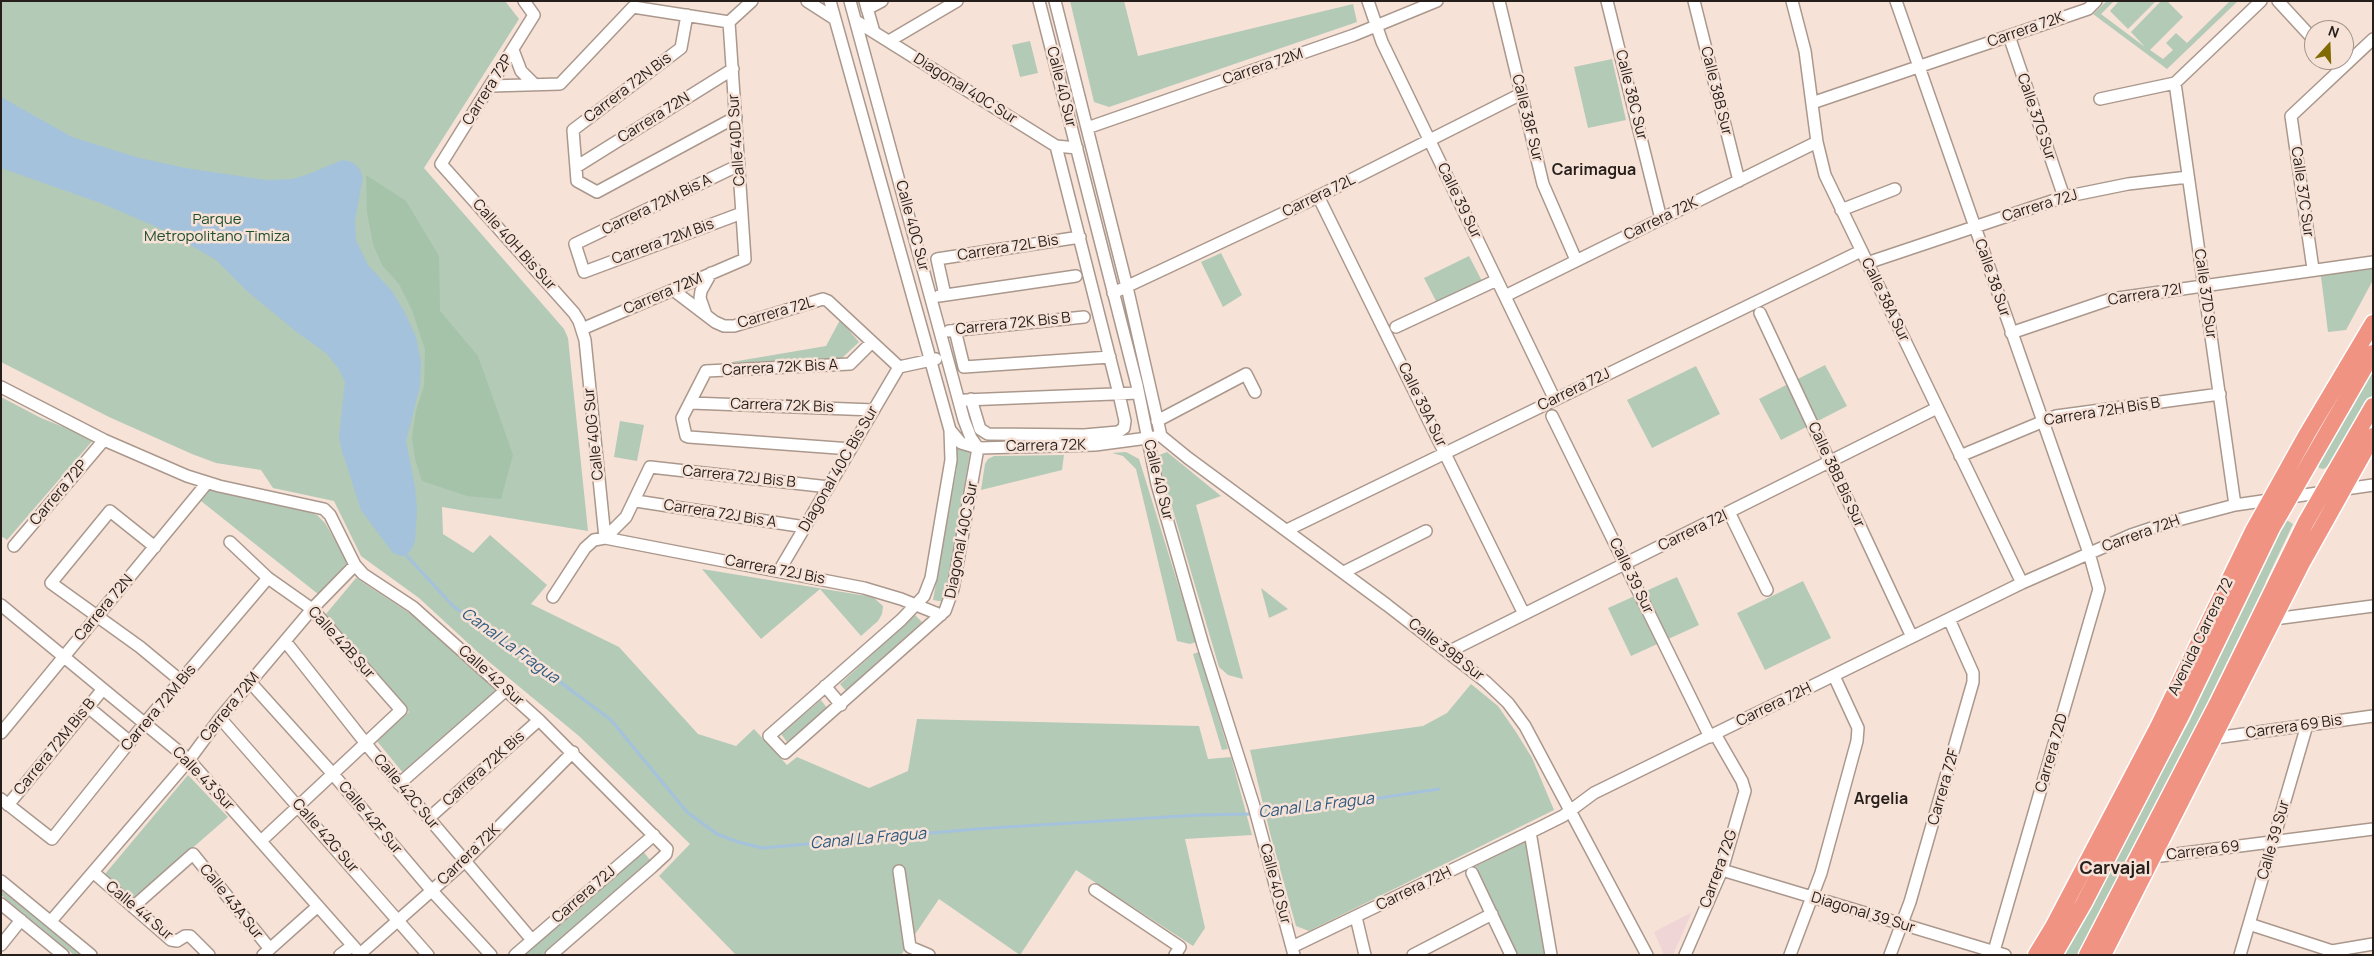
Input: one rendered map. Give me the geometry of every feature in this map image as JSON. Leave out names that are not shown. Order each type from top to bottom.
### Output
[{"type":"highway","name":"Avenida Carrera 72","points":[[2036,955],[2054,927],[2158,727],[2239,558],[2270,500],[2373,323]]},
{"type":"highway","name":"Avenida Carrera 72","points":[[2054,955],[2084,903],[2160,756],[2265,542],[2373,353]]},
{"type":"highway","points":[[2087,955],[2224,690],[2297,540],[2373,406]]},
{"type":"highway","points":[[2103,955],[2274,619],[2342,490],[2373,436]]},
{"type":"highway","points":[[2224,690],[2244,678]]},
{"type":"street","name":"Carrera 72P","points":[[441,164],[534,15],[524,1]]},
{"type":"street","points":[[491,86],[560,84],[632,7],[729,22],[752,1]]},
{"type":"street","points":[[807,1],[835,19]]},
{"type":"street","name":"Calle 40C Sur","points":[[830,1],[950,430]]},
{"type":"street","name":"Calle 40C Sur","points":[[850,1],[932,297],[966,428],[978,448]]},
{"type":"street","points":[[874,32],[866,5],[882,1]]},
{"type":"street","points":[[889,42],[957,1]]},
{"type":"street","name":"Calle 40 Sur","points":[[1039,1],[1138,393],[1157,484],[1203,644],[1263,836],[1293,951]]},
{"type":"street","name":"Calle 40 Sur","points":[[1055,1],[1127,287],[1161,436]]},
{"type":"street","name":"Calle 39 Sur","points":[[1368,1],[1376,26],[1555,400]]},
{"type":"street","name":"Carrera 72M","points":[[1087,128],[1376,26],[1437,1]]},
{"type":"street","name":"Calle 38F Sur","points":[[1499,1],[1543,184],[1576,260]]},
{"type":"street","name":"Calle 38C Sur","points":[[1607,1],[1661,219]]},
{"type":"street","name":"Calle 38B Sur","points":[[1694,1],[1738,181]]},
{"type":"street","name":"Calle 38A Sur","points":[[1792,1],[1802,32],[1817,142],[1825,175],[2022,583]]},
{"type":"street","name":"Calle 38 Sur","points":[[1896,1],[2089,553]]},
{"type":"street","name":"Carrera 72K","points":[[1812,103],[2088,9],[2096,1]]},
{"type":"street","points":[[2100,98],[2175,83],[2261,1]]},
{"type":"street","points":[[2278,1],[2304,29]]},
{"type":"street","name":"Carrera 72N Bis","points":[[576,167],[573,130],[681,48],[687,16]]},
{"type":"street","name":"Diagonal 40C Sur","points":[[856,21],[1056,146],[1077,148]]},
{"type":"street","name":"Calle 40D Sur","points":[[729,22],[744,259]]},
{"type":"street","name":"Calle 37G Sur","points":[[2009,36],[2064,197]]},
{"type":"street","points":[[2354,52],[2373,39]]},
{"type":"street","points":[[513,50],[521,71],[534,84]]},
{"type":"street","name":"Carrera 72N","points":[[576,167],[732,69]]},
{"type":"street","name":"Calle 37C Sur","points":[[2313,269],[2291,116],[2332,70]]},
{"type":"street","name":"Calle 37D Sur","points":[[2175,83],[2236,505]]},
{"type":"street","points":[[857,97],[875,92]]},
{"type":"street","name":"Carrera 72L","points":[[1113,293],[1318,196],[1521,94]]},
{"type":"street","points":[[576,167],[577,181],[596,192],[736,117]]},
{"type":"street","name":"Carrera 72K","points":[[1505,296],[1817,142]]},
{"type":"street","name":"Calle 40 Sur","points":[[1056,146],[1126,425]]},
{"type":"street","name":"Calle 40H Bis Sur","points":[[441,164],[574,313],[582,329]]},
{"type":"street","name":"Carrera 72M Bis A","points":[[584,272],[575,244],[739,165]]},
{"type":"street","name":"Carrera 72J","points":[[1867,263],[2064,197],[2128,184],[2188,177]]},
{"type":"street","points":[[1841,210],[1895,188]]},
{"type":"street","name":"Calle 39A Sur","points":[[1318,196],[1524,614]]},
{"type":"street","name":"Carrera 72M Bis","points":[[584,272],[742,213]]},
{"type":"street","name":"Carrera 72L Bis","points":[[937,259],[1080,237]]},
{"type":"street","name":"Carrera 72J","points":[[1287,530],[1861,251]]},
{"type":"street","name":"Carrera 72M","points":[[582,329],[744,259]]},
{"type":"street","name":"Calle 40C Sur","points":[[937,259],[945,295]]},
{"type":"street","name":"Carrera 72I","points":[[2011,333],[2110,299],[2373,262]]},
{"type":"street","points":[[707,316],[700,298],[701,291],[711,273]]},
{"type":"street","points":[[932,297],[1076,276]]},
{"type":"street","points":[[1396,327],[1497,280]]},
{"type":"street","points":[[673,290],[707,316]]},
{"type":"street","name":"Carrera 72L","points":[[707,316],[724,326],[734,326],[817,300],[828,301],[872,342]]},
{"type":"street","name":"Calle 38B Bis Sur","points":[[1760,312],[1912,638]]},
{"type":"street","name":"Carrera 72K Bis B","points":[[941,332],[1084,317]]},
{"type":"street","name":"Calle 40G Sur","points":[[582,329],[605,538]]},
{"type":"street","points":[[955,330],[964,367],[1110,357]]},
{"type":"street","points":[[872,342],[899,367],[948,357]]},
{"type":"street","name":"Carrera 72K Bis A","points":[[691,403],[704,373],[708,371],[850,364],[872,342]]},
{"type":"street","name":"Diagonal 40C Bis Sur","points":[[779,571],[899,367]]},
{"type":"street","points":[[1157,420],[1246,374],[1255,392]]},
{"type":"street","points":[[1,387],[104,440],[207,483]]},
{"type":"street","points":[[959,400],[1138,393]]},
{"type":"street","name":"Carrera 72H Bis B","points":[[1960,456],[2042,420],[2056,416],[2220,394]]},
{"type":"street","name":"Carrera 72K","points":[[971,399],[983,432],[1084,435],[1118,432],[1126,425]]},
{"type":"street","points":[[691,403],[682,418],[686,436],[689,437],[851,449]]},
{"type":"street","name":"Carrera 72K Bis","points":[[691,403],[874,410]]},
{"type":"street","points":[[1155,408],[1168,413]]},
{"type":"street","name":"Carrera 72I","points":[[1448,652],[1937,408]]},
{"type":"street","name":"Calle 39 Sur","points":[[1552,416],[1625,564],[1713,735],[1742,781]]},
{"type":"street","name":"Diagonal 40C Sur","points":[[950,430],[951,460],[931,578],[924,596],[917,605],[769,736],[785,753],[941,615],[949,605],[978,448]]},
{"type":"street","name":"Carrera 72K","points":[[950,430],[960,443],[978,448],[1095,445],[1148,438]]},
{"type":"street","points":[[1007,434],[1008,447]]},
{"type":"street","points":[[1148,438],[1161,436]]},
{"type":"street","name":"Calle 39B Sur","points":[[1161,436],[1448,652],[1486,682],[1517,714],[1647,955]]},
{"type":"street","name":"Carrera 72P","points":[[14,546],[104,440]]},
{"type":"street","name":"Carrera 72J Bis B","points":[[636,501],[650,467],[828,487]]},
{"type":"street","name":"Carrera 72N","points":[[1,733],[207,483]]},
{"type":"street","name":"Calle 42 Sur","points":[[207,483],[315,506],[324,510],[330,515],[356,565],[370,581],[413,607],[506,690],[573,752],[668,851]]},
{"type":"street","name":"Carrera 72H","points":[[1293,951],[1356,917],[1530,832],[1569,811],[1594,793],[2022,583],[2089,553],[2148,529],[2236,505],[2373,485]]},
{"type":"street","points":[[553,597],[585,548],[594,540],[605,538],[619,526],[636,501]]},
{"type":"street","name":"Carrera 72J Bis A","points":[[636,501],[805,527]]},
{"type":"street","points":[[155,547],[110,511],[50,583],[140,647],[181,682]]},
{"type":"street","points":[[1729,512],[1767,590]]},
{"type":"street","points":[[1344,572],[1426,531]]},
{"type":"street","name":"Carrera 72J Bis","points":[[605,538],[882,592],[941,615]]},
{"type":"street","name":"Calle 42B Sur","points":[[230,542],[268,578],[312,609],[401,710],[365,743]]},
{"type":"street","name":"Carrera 72D","points":[[1999,953],[2098,595],[2098,582],[2089,553]]},
{"type":"street","name":"Carrera 72M","points":[[51,922],[189,760],[220,718],[312,609],[356,565]]},
{"type":"street","name":"Carrera 72M Bis","points":[[5,802],[52,839],[144,724],[268,578]]},
{"type":"street","name":"Calle 43 Sur","points":[[1,605],[189,760],[358,951]]},
{"type":"street","points":[[2274,619],[2373,606]]},
{"type":"street","name":"Carrera 72F","points":[[1890,955],[1902,924],[1973,682],[1973,673],[1950,619]]},
{"type":"street","name":"Calle 42C Sur","points":[[285,641],[365,743],[532,940]]},
{"type":"street","points":[[1790,955],[1813,898],[1855,751],[1858,728],[1834,676]]},
{"type":"street","name":"Calle 42F Sur","points":[[250,682],[332,773],[432,891],[491,955]]},
{"type":"street","points":[[825,686],[841,704]]},
{"type":"street","name":"Carrera 72M Bis B","points":[[5,802],[103,689]]},
{"type":"street","points":[[399,784],[506,690]]},
{"type":"street","points":[[88,707],[130,742]]},
{"type":"street","name":"Carrera 69 Bis","points":[[2215,738],[2373,716]]},
{"type":"street","name":"Calle 42G Sur","points":[[220,718],[299,805],[428,955]]},
{"type":"street","name":"Carrera 72K Bis","points":[[429,818],[539,720]]},
{"type":"street","name":"Calle 39 Sur","points":[[2240,955],[2307,725]]},
{"type":"street","points":[[261,841],[365,743]]},
{"type":"street","name":"Carrera 72K","points":[[340,955],[358,951],[432,891],[464,862],[573,752]]},
{"type":"street","name":"Carrera 72G","points":[[1685,955],[1722,870],[1745,791],[1742,781]]},
{"type":"street","name":"Carrera 69","points":[[2153,857],[2373,828]]},
{"type":"street","points":[[1530,832],[1551,955]]},
{"type":"street","name":"Carrera 72J","points":[[515,955],[654,835]]},
{"type":"street","name":"Carrera 72J","points":[[551,955],[668,851]]},
{"type":"street","name":"Calle 43A Sur","points":[[133,906],[193,854],[267,952]]},
{"type":"street","name":"Diagonal 39 Sur","points":[[1722,870],[1999,953]]},
{"type":"street","points":[[899,871],[910,947],[929,955]]},
{"type":"street","name":"Calle 44 Sur","points":[[93,872],[171,940],[177,941],[185,936],[190,936],[209,955]]},
{"type":"street","points":[[1472,873],[1511,955]]},
{"type":"street","points":[[1,880],[91,955]]},
{"type":"street","points":[[1095,890],[1178,951]]},
{"type":"street","points":[[1,904],[63,955]]},
{"type":"street","points":[[267,952],[318,906]]},
{"type":"street","points":[[1413,955],[1492,914]]},
{"type":"street","points":[[1356,917],[1365,955]]},
{"type":"street","points":[[1,944],[21,920]]},
{"type":"street","points":[[2250,924],[2332,951],[2373,944]]},
{"type":"shaded area","points":[[1692,912],[1673,955],[1664,955],[1654,932]]},
{"type":"green space","name":"Parque Metropolitano Timiza","points":[[1,1],[505,1],[519,19],[424,168],[564,329],[568,338],[588,531],[442,507],[443,534],[473,553],[490,535],[547,585],[531,604],[619,647],[698,734],[736,746],[754,729],[787,765],[797,757],[869,788],[908,771],[917,719],[1199,726],[1208,759],[1231,757],[1252,835],[1185,839],[1205,928],[1193,946],[1076,870],[1020,955],[939,899],[901,955],[736,955],[659,876],[690,844],[579,736],[482,656],[419,598],[361,556],[334,501],[273,488],[261,470],[216,463],[192,454],[109,417],[1,362]]},
{"type":"green space","points":[[1070,1],[1124,1],[1138,56],[1353,4],[1357,22],[1109,107],[1094,102]]},
{"type":"green space","points":[[2107,1],[2114,1],[2101,14],[2145,47],[2131,32],[2161,1],[2167,1],[2183,17],[2150,50],[2163,59],[2173,50],[2166,43],[2176,33],[2187,43],[2230,1],[2238,1],[2167,69],[2093,14]]},
{"type":"green space","points":[[2119,1],[2156,1],[2128,29],[2110,11]]},
{"type":"green space","points":[[1030,41],[1038,73],[1020,77],[1012,45]]},
{"type":"green space","points":[[1612,59],[1626,120],[1588,128],[1574,67]]},
{"type":"green space","points":[[366,175],[406,201],[439,256],[440,311],[478,356],[513,455],[501,499],[467,496],[422,481],[415,459],[412,438],[416,411],[424,386],[425,349],[412,310],[399,284],[382,265],[373,244],[367,212]]},
{"type":"green space","points":[[1221,253],[1242,295],[1223,307],[1201,262]]},
{"type":"green space","points":[[1469,256],[1482,281],[1437,303],[1424,278]]},
{"type":"green space","points":[[2373,262],[2373,280],[2346,330],[2328,332],[2320,269]]},
{"type":"green space","points":[[840,320],[859,342],[841,359],[726,363],[826,346]]},
{"type":"green space","points":[[2373,360],[2373,394],[2331,465],[2323,469],[2319,468],[2317,463]]},
{"type":"green space","points":[[1825,365],[1847,406],[1781,440],[1759,399]]},
{"type":"green space","points":[[1696,366],[1720,414],[1652,448],[1627,400]]},
{"type":"green space","points":[[1,397],[41,418],[94,439],[7,540],[3,537],[1,538]]},
{"type":"green space","points":[[620,421],[644,425],[637,461],[614,457]]},
{"type":"green space","points":[[957,446],[970,452],[945,602],[933,600],[957,467]]},
{"type":"green space","points":[[1126,452],[1139,459],[1196,642],[1190,644],[1177,641],[1136,469],[1123,456],[1112,453]]},
{"type":"green space","points":[[1167,452],[1221,496],[1196,505],[1243,679],[1228,675],[1219,667],[1157,456]]},
{"type":"green space","points":[[1064,455],[1062,470],[981,490],[985,464],[988,459],[994,456]]},
{"type":"green space","points":[[210,490],[317,515],[325,523],[348,562],[318,594],[201,501]]},
{"type":"green space","points":[[2285,519],[2293,524],[2266,581],[2264,598],[2082,955],[2063,955],[2130,824],[2189,722]]},
{"type":"green space","points":[[702,569],[873,597],[883,606],[882,614],[878,621],[861,636],[820,589],[761,639]]},
{"type":"green space","points":[[1677,577],[1699,625],[1631,656],[1608,608]]},
{"type":"green space","points":[[356,578],[417,618],[496,690],[404,774],[376,740],[409,712],[326,614]]},
{"type":"green space","points":[[1803,581],[1831,638],[1765,670],[1737,613]]},
{"type":"green space","points":[[1261,588],[1288,609],[1269,618]]},
{"type":"green space","points":[[915,615],[922,622],[846,691],[840,684]]},
{"type":"green space","points":[[1199,652],[1228,749],[1222,750],[1193,654]]},
{"type":"green space","points":[[1471,684],[1498,706],[1516,732],[1532,758],[1554,810],[1309,931],[1296,926],[1270,833],[1250,750],[1423,726],[1447,713]]},
{"type":"green space","points":[[821,700],[827,708],[787,742],[781,734]]},
{"type":"green space","points":[[188,775],[228,817],[134,899],[105,874]]},
{"type":"green space","points":[[1528,840],[1546,955],[1515,955],[1474,867]]},
{"type":"green space","points":[[643,851],[650,860],[542,955],[524,955]]},
{"type":"green space","points":[[1,887],[84,955],[74,955],[1,895]]},
{"type":"water","points":[[1,97],[72,137],[136,157],[185,168],[266,180],[292,179],[342,160],[352,162],[359,168],[363,177],[355,221],[356,240],[368,265],[392,291],[404,311],[416,337],[421,362],[420,386],[406,441],[415,487],[417,510],[415,541],[412,549],[406,555],[401,556],[393,553],[361,510],[339,436],[345,382],[338,368],[327,354],[248,292],[216,260],[166,231],[103,204],[1,168]]},
{"type":"waterway","name":"Canal La Fragua","points":[[406,555],[453,606],[532,661],[611,720],[687,812],[717,834],[738,842],[762,848],[976,829],[1198,815],[1253,814]]},
{"type":"waterway","name":"Canal La Fragua","points":[[1259,814],[1273,814],[1439,789]]},
{"type":"district","name":"Carimagua","points":[[1594,171]]},
{"type":"district","name":"Argelia","points":[[1881,800]]},
{"type":"district","name":"Carvajal","points":[[2115,869]]}]
